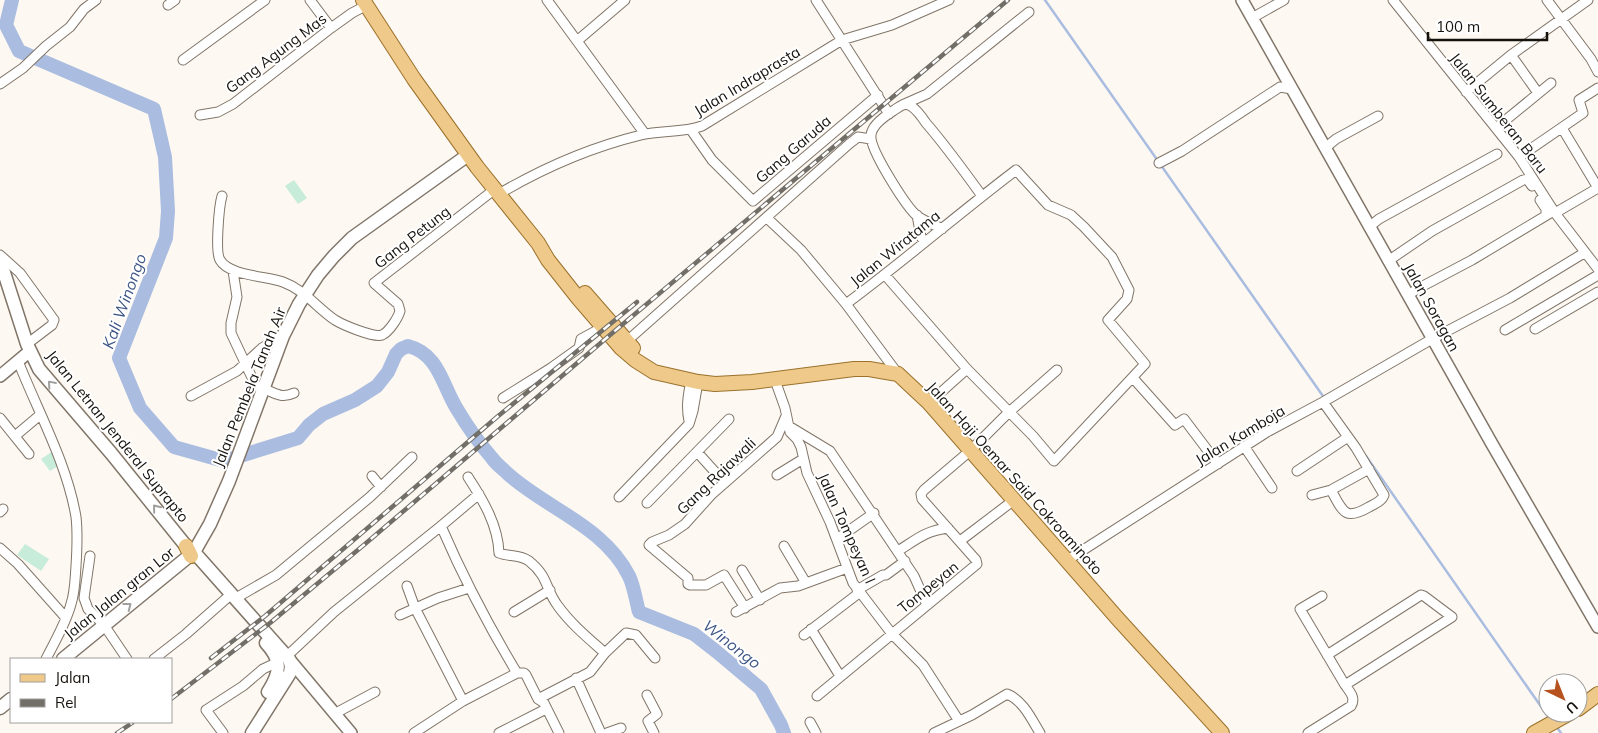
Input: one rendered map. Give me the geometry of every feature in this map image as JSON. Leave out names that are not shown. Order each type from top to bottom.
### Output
[{"type":"main road","points":[[365,3],[414,79],[468,155],[538,243],[552,265],[603,327],[621,348],[641,365],[654,372],[694,381],[736,384],[854,369],[869,369],[898,374]]},
{"type":"main road","name":"Jalan Pembela Tanah Air","points":[[190,551],[210,524],[229,481],[283,336],[305,294],[334,256],[352,238],[468,155]]},
{"type":"main road","points":[[538,243],[554,257],[639,354],[668,374]]},
{"type":"main road","name":"Jalan Letnan Jenderal Suprapto","points":[[0,260],[28,348],[38,369],[111,453],[190,551],[232,598],[274,652],[285,659]]},
{"type":"main road","name":"Jalan Haji Oemar Said Cokroaminoto","points":[[898,374],[929,403],[1066,561],[1222,733]]},
{"type":"main road","name":"Jalan Jalan gran Lor","points":[[64,658],[190,551]]},
{"type":"main road","points":[[243,733],[273,685],[285,659],[291,666],[285,680],[252,733]]},
{"type":"main road","points":[[1588,705],[1598,694]]},
{"type":"main road","points":[[0,708],[10,700]]},
{"type":"street","points":[[0,84],[23,68],[40,51],[70,27],[84,5],[96,0]]},
{"type":"street","points":[[183,60],[266,0]]},
{"type":"street","points":[[310,0],[332,28]]},
{"type":"street","points":[[547,0],[645,134]]},
{"type":"street","points":[[577,41],[625,0]]},
{"type":"street","points":[[816,0],[889,114]]},
{"type":"street","name":"Jalan Indraprasta","points":[[497,192],[613,142],[645,134],[691,130],[725,113],[842,40],[892,25],[949,0]]},
{"type":"street","name":"Jalan Soragan","points":[[1242,0],[1432,339],[1598,627]]},
{"type":"street","points":[[1252,18],[1284,0]]},
{"type":"street","name":"Jalan Sumberan Baru","points":[[1393,0],[1519,157],[1552,213],[1584,253],[1595,259],[1598,269]]},
{"type":"street","points":[[1546,0],[1591,59],[1598,72]]},
{"type":"street","points":[[1466,92],[1511,55],[1588,0]]},
{"type":"street","name":"Gang Agung Mas","points":[[200,116],[218,112],[233,104],[365,3]]},
{"type":"street","points":[[925,242],[921,237],[916,216],[886,171],[870,139],[873,128],[902,105],[927,94],[1028,12]]},
{"type":"street","points":[[1511,55],[1538,93]]},
{"type":"street","points":[[1496,128],[1551,83]]},
{"type":"street","points":[[1159,163],[1182,151],[1280,87],[1292,89]]},
{"type":"street","points":[[1519,157],[1583,113],[1579,100],[1598,88]]},
{"type":"street","name":"Gang Garuda","points":[[691,130],[712,160],[753,201],[878,95]]},
{"type":"street","points":[[902,105],[908,105],[916,110],[982,196]]},
{"type":"street","points":[[1325,148],[1336,138],[1378,116]]},
{"type":"street","points":[[1408,295],[1598,188],[1562,128]]},
{"type":"street","points":[[627,341],[858,137],[870,139]]},
{"type":"street","points":[[1369,227],[1379,219],[1497,154]]},
{"type":"street","name":"Jalan Wiratama","points":[[898,374],[846,304],[884,276],[1016,170],[1044,202],[1071,215],[1112,257],[1129,290],[1127,299],[1108,320],[1145,364],[1133,378]]},
{"type":"street","points":[[1388,261],[1432,231],[1523,180],[1527,179],[1530,181],[1546,209],[1552,213]]},
{"type":"street","name":"Gang Petung","points":[[305,294],[336,320],[354,329],[375,335],[384,334],[398,317],[400,308],[374,282],[497,192]]},
{"type":"street","points":[[222,196],[219,217],[219,256],[221,262],[233,271],[284,282],[305,294]]},
{"type":"street","points":[[916,216],[942,229]]},
{"type":"street","points":[[767,218],[801,250],[846,304]]},
{"type":"street","name":"Jalan Kamboja","points":[[1066,561],[1244,446],[1432,339],[1510,298],[1584,253]]},
{"type":"street","points":[[0,255],[20,273],[54,320],[52,325],[28,348],[18,361],[0,376]]},
{"type":"street","points":[[233,271],[237,297],[231,323],[231,333],[255,384],[262,393],[282,396],[294,393]]},
{"type":"street","points":[[1505,330],[1598,275]]},
{"type":"street","points":[[884,276],[967,369],[1008,413],[1033,436],[1054,461],[1133,378],[1176,425],[1184,419],[1218,464]]},
{"type":"street","points":[[1535,329],[1598,292]]},
{"type":"street","points":[[503,398],[551,368],[578,348],[581,339],[603,327]]},
{"type":"street","points":[[191,396],[237,371],[262,348],[283,336]]},
{"type":"street","points":[[18,361],[59,456],[71,493],[76,519],[77,542],[74,593],[66,618],[46,658]]},
{"type":"street","points":[[929,403],[967,369]]},
{"type":"street","points":[[1014,500],[960,541],[922,499],[921,495],[924,490],[971,450],[1008,413],[1057,370]]},
{"type":"street","name":"Jalan Tompeyan I","points":[[775,380],[790,432],[797,439],[801,447],[807,473],[830,522],[850,578],[892,634],[923,665],[959,721]]},
{"type":"street","points":[[619,497],[690,424],[687,410],[694,381]]},
{"type":"street","points":[[1327,400],[1384,493],[1384,496],[1380,501],[1355,515],[1348,513],[1340,506],[1331,490]]},
{"type":"street","points":[[15,436],[40,415]]},
{"type":"street","points":[[647,503],[729,419]]},
{"type":"street","points":[[787,421],[830,451],[874,513],[916,578],[927,605]]},
{"type":"street","name":"Gang Rajawali","points":[[745,608],[724,575],[706,585],[690,585],[688,584],[688,578],[649,546],[652,542],[669,535],[685,524],[712,494],[777,437],[787,421]]},
{"type":"street","points":[[2,424],[15,436],[29,454]]},
{"type":"street","points":[[1297,471],[1348,437]]},
{"type":"street","points":[[1244,446],[1272,488]]},
{"type":"street","points":[[697,452],[726,483]]},
{"type":"street","points":[[155,658],[232,598],[276,575],[381,487],[412,457]]},
{"type":"street","points":[[777,475],[803,459]]},
{"type":"street","points":[[1312,494],[1331,490],[1369,469]]},
{"type":"street","points":[[372,476],[381,487]]},
{"type":"street","points":[[468,477],[484,501],[499,540],[499,553],[518,555],[529,561],[543,575],[556,604],[563,614],[604,654]]},
{"type":"street","points":[[222,733],[206,710],[243,686],[264,669],[285,659],[334,612],[479,494]]},
{"type":"street","points":[[836,539],[874,513]]},
{"type":"street","points":[[441,526],[469,588],[517,673]]},
{"type":"street","points":[[898,551],[932,530],[948,528]]},
{"type":"street","name":"Tompeyan","points":[[816,696],[978,563],[960,541]]},
{"type":"street","points":[[784,546],[806,583]]},
{"type":"street","points":[[0,548],[18,564],[66,618]]},
{"type":"street","points":[[90,556],[84,598],[88,610],[104,625],[126,658]]},
{"type":"street","points":[[840,676],[808,632],[858,591],[883,574],[886,575],[905,561]]},
{"type":"street","points":[[736,612],[780,588],[790,588],[847,568]]},
{"type":"street","points":[[742,570],[760,600]]},
{"type":"street","points":[[407,586],[415,608],[463,701]]},
{"type":"street","points":[[400,615],[469,588]]},
{"type":"street","points":[[514,612],[550,590]]},
{"type":"street","points":[[1327,655],[1421,595],[1452,617],[1345,685]]},
{"type":"street","points":[[1308,733],[1353,703],[1353,697],[1300,609],[1322,596]]},
{"type":"street","points":[[538,699],[590,672],[604,654],[629,632],[639,638],[655,658]]},
{"type":"street","points":[[285,659],[351,733]]},
{"type":"street","points":[[414,733],[463,701],[517,673],[524,673],[526,675],[538,699],[544,702],[558,733]]},
{"type":"street","points":[[576,678],[601,733]]},
{"type":"street","points":[[285,680],[303,683],[316,693]]},
{"type":"street","points":[[334,714],[375,692]]},
{"type":"street","points":[[934,733],[1008,694],[1021,704],[1040,733]]},
{"type":"street","points":[[648,695],[657,714],[648,721],[654,733]]},
{"type":"street","points":[[499,733],[546,709]]},
{"type":"street","points":[[810,722],[816,733]]},
{"type":"street","points":[[607,733],[621,728]]},
{"type":"green space","points":[[294,180],[307,198],[298,204],[285,186]]},
{"type":"green space","points":[[53,451],[61,464],[50,471],[41,459]]},
{"type":"green space","points":[[25,544],[49,559],[41,571],[17,555]]},
{"type":"waterway","name":"Kali Winongo","points":[[12,0],[6,25],[19,51],[154,109],[165,157],[168,211],[166,238],[119,358],[140,408],[174,447],[224,461],[298,438],[309,425],[323,414],[355,400],[377,386],[388,372],[396,354],[401,349],[408,346],[418,350],[433,363],[461,415],[495,462],[523,486],[574,519],[605,544],[629,576],[639,612],[694,634],[761,689],[784,733]]},
{"type":"waterway","points":[[1045,0],[1325,399]]},
{"type":"waterway","points":[[1366,456],[1538,702]]},
{"type":"waterway","points":[[1556,726],[1561,733]]},
{"type":"railway","points":[[172,698],[270,623],[365,544],[1008,0]]},
{"type":"railway","points":[[211,658],[265,616],[497,417],[637,302]]},
{"type":"railway","points":[[117,733],[132,723]]},
{"type":"water label","name":"Winongo","points":[[732,644]]}]
